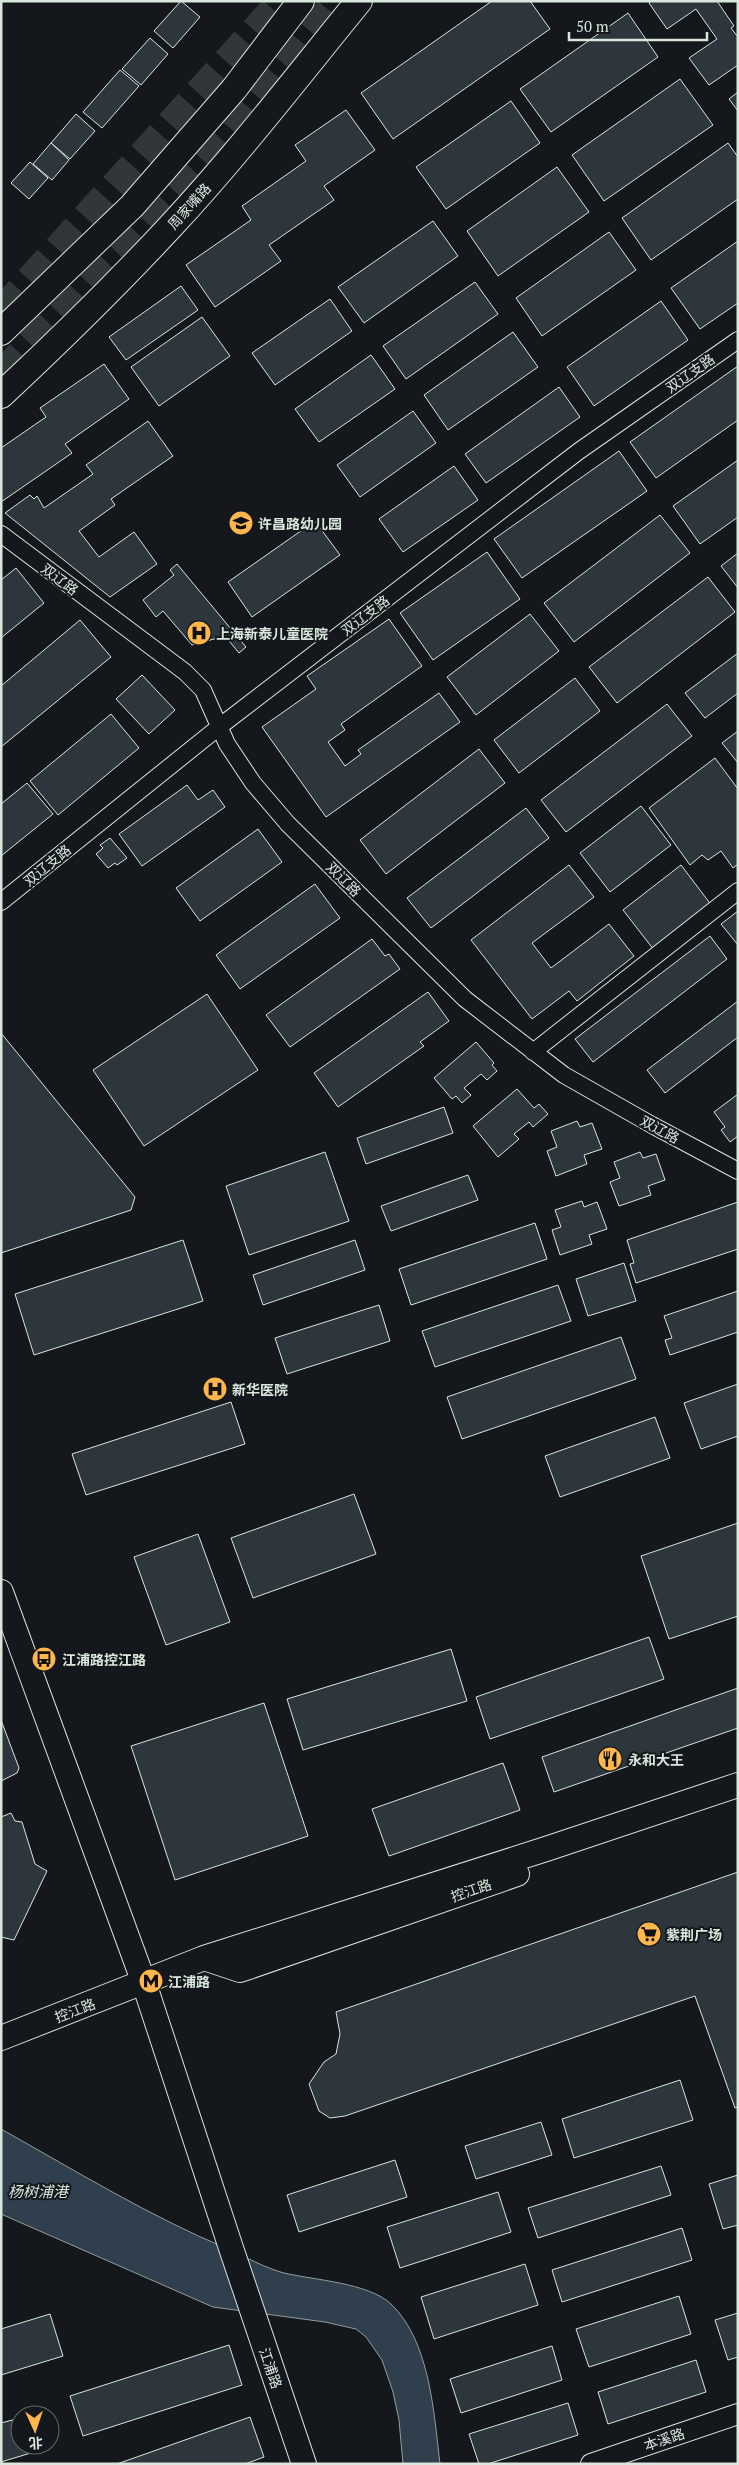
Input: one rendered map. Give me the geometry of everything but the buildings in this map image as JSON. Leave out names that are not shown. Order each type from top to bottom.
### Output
[{"type":"main road","points":[[1,332],[132,206],[234,90],[301,1]]},
{"type":"main road","name":"周家嘴路","points":[[1,395],[52,348],[170,227],[247,139],[359,1]]},
{"type":"main road","name":"江浦路","points":[[1,1592],[144,1983],[304,2464]]},
{"type":"main road","name":"控江路","points":[[1,2038],[204,1958],[546,1849],[738,1785]]},
{"type":"main road","name":"控江路","points":[[204,1958],[240,1970],[738,1796]]},
{"type":"street","name":"双辽支路","points":[[1,902],[219,727],[579,451],[738,340]]},
{"type":"street","name":"双辽路","points":[[1,534],[185,672],[203,690],[227,744],[253,783],[288,824],[465,999],[564,1075],[652,1126],[738,1171]]},
{"type":"street","points":[[533,1052],[738,890]]},
{"type":"street","name":"本溪路","points":[[591,2464],[738,2414]]},
{"type":"water","name":"杨树浦港","points":[[1,2129],[141,2208],[263,2265],[284,2273],[340,2283],[369,2291],[391,2304],[404,2319],[422,2358],[432,2401],[440,2464],[403,2464],[399,2420],[393,2392],[382,2360],[366,2337],[356,2329],[325,2322],[213,2307],[1,2214]]},
{"type":"tunnel","points":[[1,311],[281,1]]},
{"type":"tunnel","points":[[1,374],[231,130],[337,1]]},
{"type":"place","name":"许昌路幼儿园","points":[[241,523]]},
{"type":"place","name":"上海新泰儿童医院","points":[[199,633]]},
{"type":"place","name":"新华医院","points":[[215,1389]]},
{"type":"place","name":"江浦路控江路","points":[[44,1659]]},
{"type":"place","name":"永和大王","points":[[610,1759]]},
{"type":"place","name":"紫荆广场","points":[[649,1934]]},
{"type":"place","name":"江浦路","points":[[151,1981]]}]
